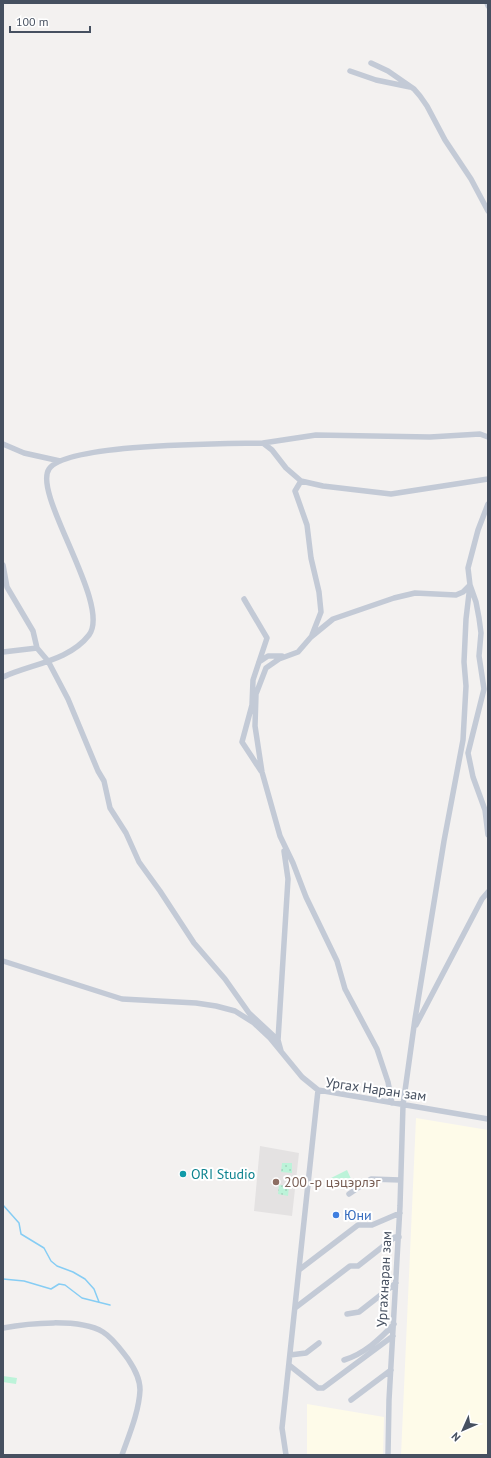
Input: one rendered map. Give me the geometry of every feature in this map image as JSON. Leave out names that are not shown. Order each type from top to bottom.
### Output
[{"type":"street","points":[[371,63],[388,71],[411,87],[427,106],[445,140],[471,178],[488,211]]},
{"type":"street","points":[[350,71],[376,80],[411,87]]},
{"type":"street","points":[[3,677],[56,658],[75,648],[90,634],[94,621],[73,552],[53,505],[46,483],[48,470],[55,464],[62,461],[115,449],[263,443],[316,435],[430,437],[480,434],[488,437]]},
{"type":"street","points":[[263,443],[272,450],[286,468],[301,481],[323,486],[391,494],[488,479]]},
{"type":"street","points":[[3,444],[24,453],[62,461]]},
{"type":"street","points":[[301,481],[295,491],[307,525],[311,558],[319,592],[321,612],[311,637]]},
{"type":"street","points":[[488,504],[478,530],[468,568],[470,585],[476,602],[479,618],[481,633],[479,656],[484,688],[468,753],[473,776],[486,810],[488,835]]},
{"type":"street","points":[[3,565],[5,585],[33,631],[37,648],[48,661],[68,699],[98,771],[104,781],[110,808],[126,834],[139,862],[205,958],[225,979],[249,1013],[278,1040]]},
{"type":"street","points":[[256,694],[266,668],[272,663],[286,656],[298,652],[311,637],[333,619],[394,598],[415,593],[456,595],[463,592],[470,585]]},
{"type":"street","name":"Ургахнаран зам","points":[[388,1455],[391,1370],[399,1237],[403,1105],[444,841],[463,740],[466,686],[464,662],[465,633],[470,585]]},
{"type":"street","points":[[244,599],[267,638],[252,680],[252,704],[242,742],[262,772]]},
{"type":"street","points":[[3,652],[37,648]]},
{"type":"street","points":[[258,663],[268,656],[286,656]]},
{"type":"street","points":[[258,663],[255,726],[262,772],[283,845],[288,879],[278,1040],[281,1051]]},
{"type":"street","points":[[283,845],[337,961],[345,989],[377,1049],[388,1082],[392,1103]]},
{"type":"street","points":[[414,1027],[482,899],[488,892]]},
{"type":"street","points":[[3,961],[122,999],[196,1003],[235,1011],[254,1023],[270,1038],[302,1077],[318,1090]]},
{"type":"street","name":"Ургах Наран зам","points":[[286,1455],[282,1428],[318,1090],[488,1119]]},
{"type":"street","points":[[349,1194],[371,1179],[400,1180]]},
{"type":"street","points":[[299,1270],[358,1225],[372,1225],[400,1213]]},
{"type":"street","points":[[295,1308],[350,1266],[358,1266],[395,1237],[399,1237]]},
{"type":"street","points":[[348,1314],[359,1312],[396,1283]]},
{"type":"street","points":[[3,1328],[71,1323],[89,1326],[103,1332],[120,1348],[134,1368],[139,1380],[140,1390],[136,1410],[122,1455]]},
{"type":"street","points":[[344,1360],[353,1358],[377,1340],[394,1324]]},
{"type":"street","points":[[289,1365],[318,1388],[323,1388],[393,1336]]},
{"type":"street","points":[[290,1355],[306,1353],[319,1343]]},
{"type":"street","points":[[352,1400],[391,1370]]},
{"type":"shaded area","points":[[416,1118],[488,1130],[488,1455],[401,1455]]},
{"type":"shaded area","name":"200 -р цэцэрлэг","points":[[260,1146],[299,1153],[292,1216],[254,1211]]},
{"type":"shaded area","points":[[307,1404],[384,1417],[383,1455],[307,1455]]},
{"type":"green space","points":[[282,1163],[292,1163],[292,1173],[281,1172]]},
{"type":"green space","points":[[347,1170],[352,1181],[332,1190],[327,1180]]},
{"type":"green space","points":[[279,1185],[289,1186],[288,1196],[278,1194]]},
{"type":"green space","points":[[3,1376],[17,1378],[16,1384],[3,1382]]},
{"type":"waterway","points":[[3,1205],[19,1223],[21,1234],[44,1248],[51,1261],[57,1266],[73,1272],[85,1279],[94,1289],[99,1302]]},
{"type":"waterway","points":[[3,1279],[24,1281],[51,1289],[59,1284],[65,1285],[82,1298],[110,1305]]},
{"type":"place","name":"ORI Studio","points":[[183,1174]]},
{"type":"place","name":"200 -р цэцэрлэг","points":[[276,1182]]},
{"type":"place","name":"Юни","points":[[336,1215]]}]
